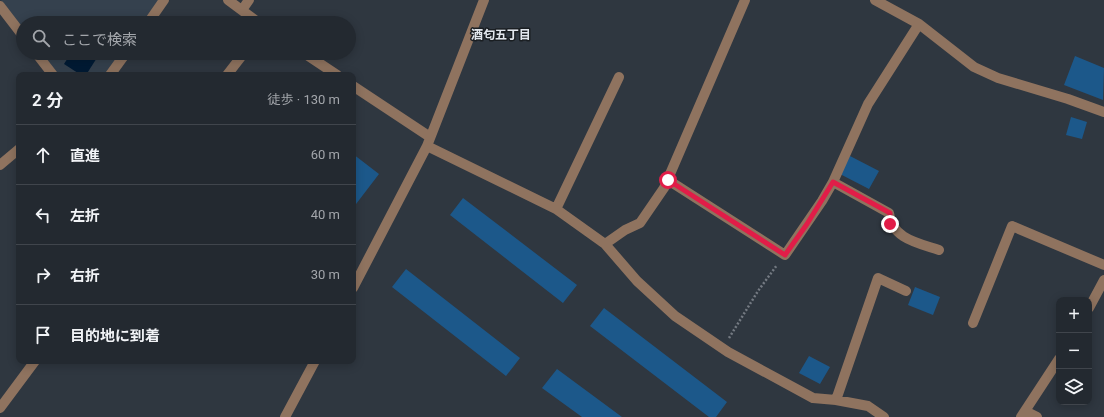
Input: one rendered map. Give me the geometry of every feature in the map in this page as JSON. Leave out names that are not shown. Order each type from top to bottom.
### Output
[{"type":"street","points":[[153,16],[164,0]]},
{"type":"street","points":[[228,0],[250,16]]},
{"type":"street","points":[[242,10],[249,0]]},
{"type":"street","points":[[356,282],[429,142],[484,0]]},
{"type":"street","points":[[605,244],[625,230],[640,223],[649,213],[668,180],[682,143],[704,97],[745,0]]},
{"type":"street","points":[[874,0],[892,4],[974,67],[998,78],[1068,98],[1104,112]]},
{"type":"street","points":[[0,6],[16,27]]},
{"type":"street","points":[[668,180],[785,255],[833,182],[868,104],[919,24]]},
{"type":"street","points":[[41,60],[51,72]]},
{"type":"street","points":[[112,72],[121,60]]},
{"type":"street","points":[[229,72],[239,60]]},
{"type":"street","points":[[314,60],[332,72]]},
{"type":"street","points":[[556,209],[619,77]]},
{"type":"street","points":[[356,88],[429,142],[556,209],[605,244],[636,282],[675,316],[723,348],[813,398],[836,400],[868,406],[884,417]]},
{"type":"street","points":[[0,165],[16,151]]},
{"type":"street","points":[[833,182],[890,213],[890,224],[904,238],[939,250]]},
{"type":"street","points":[[973,323],[1012,226],[1104,265]]},
{"type":"street","points":[[836,400],[878,278],[906,291]]},
{"type":"street","points":[[1092,302],[1104,280]]},
{"type":"street","points":[[0,408],[33,364]]},
{"type":"street","points":[[285,417],[313,364]]},
{"type":"street","points":[[1036,417],[1023,414],[1056,364]]},
{"type":"path","points":[[723,348],[758,291],[785,255]]},
{"type":"shaded area","points":[[1,0],[159,0],[148,16],[16,16],[16,20]]},
{"type":"shaded area","points":[[47,60],[116,60],[107,72],[56,72]]},
{"type":"water","points":[[67,60],[96,60],[88,72],[76,72],[64,64]]},
{"type":"building","points":[[1075,56],[1104,68],[1103,100],[1064,85]]},
{"type":"building","points":[[1071,117],[1087,122],[1082,139],[1066,135]]},
{"type":"building","points":[[356,156],[379,174],[356,204]]},
{"type":"building","points":[[850,156],[879,171],[869,189],[840,174]]},
{"type":"building","points":[[463,198],[577,285],[563,303],[450,215]]},
{"type":"building","points":[[406,269],[520,358],[506,376],[392,287]]},
{"type":"building","points":[[915,287],[940,297],[933,315],[908,305]]},
{"type":"building","points":[[604,308],[727,402],[716,417],[709,417],[590,326]]},
{"type":"building","points":[[809,356],[830,367],[820,384],[799,373]]},
{"type":"building","points":[[557,369],[622,417],[582,417],[542,388]]},
{"type":"district","name":"酒匂五丁目","points":[[501,35]]},
{"type":"route","points":[[668,180],[785,255],[807,224],[833,182],[890,213],[890,224]]}]
